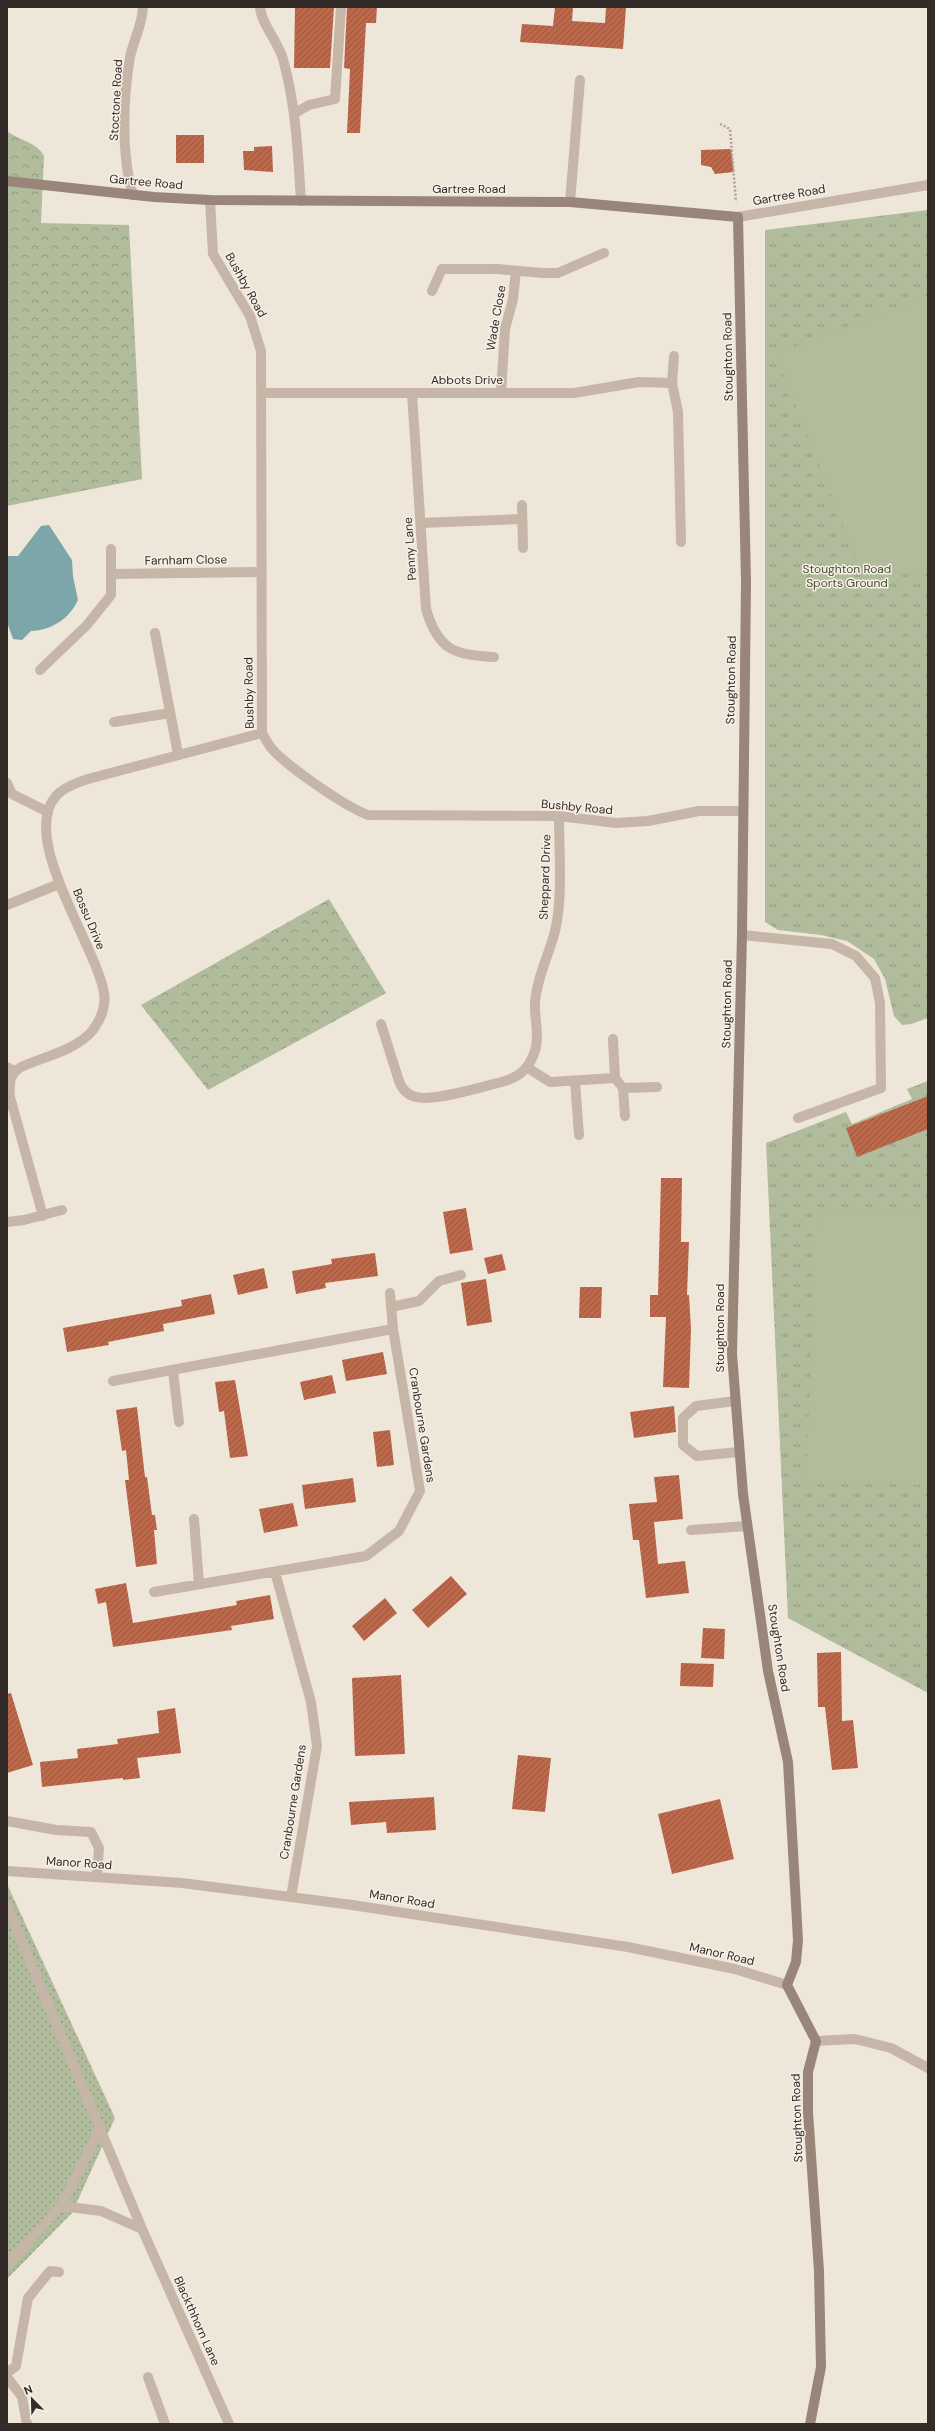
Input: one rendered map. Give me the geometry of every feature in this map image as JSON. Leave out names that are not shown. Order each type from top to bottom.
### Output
[{"type":"main road","name":"Gartree Road","points":[[7,181],[133,195],[210,200],[301,202],[570,202],[738,217]]},
{"type":"main road","name":"Stoughton Road","points":[[738,217],[746,582],[742,811],[742,935],[732,1354],[739,1452],[747,1526],[768,1671],[788,1762],[798,1940],[796,1962],[787,1985]]},
{"type":"main road","points":[[787,1985],[816,2041]]},
{"type":"main road","name":"Stoughton Road","points":[[810,2424],[821,2367],[819,2271],[808,2112],[808,2072],[816,2041]]},
{"type":"street","name":"Stoctone Road","points":[[133,195],[128,178],[125,124],[130,59],[140,29],[143,7]]},
{"type":"street","points":[[260,7],[262,17],[277,43],[283,59],[295,113],[301,202]]},
{"type":"street","points":[[295,113],[309,104],[335,99],[341,7]]},
{"type":"street","points":[[570,202],[580,80]]},
{"type":"street","name":"Gartree Road","points":[[738,217],[928,185]]},
{"type":"street","name":"Bushby Road","points":[[210,200],[213,254],[250,316],[257,334],[261,351],[262,733],[272,749],[291,766],[348,806],[368,815],[559,816],[600,822],[630,823],[699,811],[742,811]]},
{"type":"street","name":"Wade Close","points":[[432,292],[442,269],[497,269],[558,273],[604,253]]},
{"type":"street","name":"Wade Close","points":[[501,393],[504,335],[513,299],[516,271]]},
{"type":"street","points":[[674,356],[672,383],[678,412],[681,542]]},
{"type":"street","name":"Abbots Drive","points":[[261,393],[574,393],[639,382],[672,383]]},
{"type":"street","name":"Penny Lane","points":[[412,393],[426,609],[437,637],[448,648],[464,655],[494,657]]},
{"type":"street","points":[[522,505],[523,548]]},
{"type":"street","points":[[421,523],[522,518]]},
{"type":"street","points":[[40,670],[87,625],[111,595],[111,549]]},
{"type":"street","name":"Farnham Close","points":[[112,578],[262,572]]},
{"type":"street","points":[[155,633],[178,754]]},
{"type":"street","points":[[114,722],[170,713]]},
{"type":"street","name":"Bossu Drive","points":[[43,1216],[10,1098],[11,1069],[86,1037],[100,1018],[104,1006],[104,993],[99,977],[59,884],[46,837],[48,812],[56,795],[70,786],[88,779],[262,733]]},
{"type":"street","points":[[7,783],[12,794],[48,812]]},
{"type":"street","name":"Sheppard Drive","points":[[528,1068],[534,1054],[536,1042],[535,1002],[538,985],[555,931],[558,914],[559,816]]},
{"type":"street","points":[[7,905],[59,884]]},
{"type":"street","points":[[742,935],[832,944],[856,956],[875,978],[880,1004],[881,1088],[798,1118]]},
{"type":"street","points":[[381,1024],[402,1089],[415,1097],[434,1098],[514,1079],[528,1068],[550,1082],[615,1078]]},
{"type":"street","points":[[613,1039],[615,1078],[622,1088],[625,1116]]},
{"type":"street","points":[[574,1081],[579,1134]]},
{"type":"street","points":[[622,1088],[657,1087]]},
{"type":"street","points":[[7,1222],[43,1216],[62,1210]]},
{"type":"street","points":[[391,1308],[420,1301],[439,1281],[461,1275]]},
{"type":"street","name":"Cranbourne Gardens","points":[[154,1592],[366,1556],[399,1530],[420,1490],[393,1329],[390,1293]]},
{"type":"street","points":[[113,1381],[393,1329]]},
{"type":"street","points":[[173,1371],[179,1422]]},
{"type":"street","points":[[735,1401],[696,1406],[683,1418],[681,1430],[683,1445],[696,1456],[739,1452]]},
{"type":"street","points":[[194,1519],[199,1584]]},
{"type":"street","points":[[690,1530],[747,1526]]},
{"type":"street","name":"Cranbourne Gardens","points":[[274,1572],[311,1702],[317,1746],[291,1897]]},
{"type":"street","points":[[7,1821],[56,1830],[91,1832],[100,1848],[97,1877]]},
{"type":"street","name":"Manor Road","points":[[7,1871],[182,1883],[291,1897],[628,1947],[735,1969],[787,1985]]},
{"type":"street","name":"Blackthhorn Lane","points":[[7,1906],[142,2229],[229,2424]]},
{"type":"street","points":[[816,2041],[855,2039],[891,2048],[928,2068]]},
{"type":"street","points":[[7,2265],[61,2206],[100,2128]]},
{"type":"street","points":[[61,2206],[101,2211],[142,2229]]},
{"type":"street","points":[[7,2372],[16,2366],[28,2298],[50,2271],[59,2272]]},
{"type":"street","points":[[7,2377],[22,2397],[27,2424]]},
{"type":"street","points":[[148,2378],[165,2424]]},
{"type":"path","points":[[720,124],[730,129],[738,217]]},
{"type":"green space","points":[[7,131],[37,147],[44,156],[41,223],[129,225],[142,479],[7,506]]},
{"type":"green space","name":"Stoughton Road Sports Ground","points":[[928,210],[928,1018],[911,1024],[902,1025],[894,1016],[885,979],[874,959],[847,941],[821,935],[778,930],[765,922],[765,230]]},
{"type":"green space","points":[[924,297],[928,307],[928,565],[867,588],[776,354]]},
{"type":"green space","points":[[329,899],[386,993],[208,1090],[141,1005]]},
{"type":"green space","points":[[928,1081],[928,1693],[788,1618],[766,1143],[846,1112],[852,1124],[912,1099],[907,1089]]},
{"type":"green space","points":[[817,1208],[928,1212],[928,1485],[806,1481]]},
{"type":"green space","points":[[7,1884],[115,2118],[72,2213],[7,2279]]},
{"type":"water","points":[[49,525],[72,560],[73,576],[78,600],[70,613],[53,626],[31,631],[22,640],[13,639],[7,622],[7,556],[18,556],[41,526]]},
{"type":"building","points":[[295,7],[334,7],[330,68],[294,68]]},
{"type":"building","points":[[347,7],[377,7],[376,23],[366,23],[360,133],[347,133],[350,69],[344,68]]},
{"type":"building","points":[[555,7],[573,7],[572,21],[605,23],[606,7],[626,7],[623,49],[520,42],[522,24],[553,26]]},
{"type":"building","points":[[176,135],[204,135],[204,163],[176,163]]},
{"type":"building","points":[[272,146],[273,172],[244,170],[243,151],[254,151],[254,147]]},
{"type":"building","points":[[731,149],[734,172],[715,174],[711,167],[701,165],[701,150]]},
{"type":"building","points":[[928,1096],[928,1129],[857,1157],[846,1128]]},
{"type":"building","points":[[661,1178],[682,1178],[681,1242],[689,1242],[687,1295],[689,1295],[691,1329],[689,1388],[663,1387],[666,1317],[650,1317],[650,1295],[658,1295]]},
{"type":"building","points":[[466,1208],[473,1250],[450,1254],[443,1212]]},
{"type":"building","points":[[375,1253],[378,1276],[325,1283],[326,1288],[296,1294],[292,1271],[332,1264],[331,1259]]},
{"type":"building","points":[[502,1254],[506,1270],[488,1274],[484,1258]]},
{"type":"building","points":[[264,1268],[268,1288],[238,1295],[233,1275]]},
{"type":"building","points":[[486,1279],[492,1322],[467,1326],[461,1283]]},
{"type":"building","points":[[580,1287],[602,1287],[601,1318],[579,1318]]},
{"type":"building","points":[[211,1294],[215,1314],[163,1324],[164,1331],[108,1342],[109,1345],[67,1352],[63,1328],[182,1306],[181,1300]]},
{"type":"building","points":[[383,1352],[387,1374],[346,1381],[342,1360]]},
{"type":"building","points":[[332,1375],[336,1393],[304,1400],[300,1382]]},
{"type":"building","points":[[235,1380],[248,1456],[230,1458],[224,1411],[219,1412],[215,1382]]},
{"type":"building","points":[[674,1406],[676,1432],[634,1438],[630,1412]]},
{"type":"building","points":[[137,1407],[145,1477],[147,1477],[152,1515],[155,1515],[157,1530],[154,1530],[157,1564],[136,1567],[125,1480],[129,1480],[126,1450],[122,1451],[116,1410]]},
{"type":"building","points":[[390,1430],[394,1465],[377,1467],[373,1432]]},
{"type":"building","points":[[679,1475],[683,1519],[654,1522],[658,1564],[685,1561],[689,1593],[646,1598],[639,1540],[633,1540],[629,1504],[657,1502],[654,1477]]},
{"type":"building","points":[[353,1478],[356,1502],[305,1509],[302,1485]]},
{"type":"building","points":[[293,1503],[298,1526],[264,1533],[259,1509]]},
{"type":"building","points":[[451,1576],[467,1594],[428,1628],[412,1610]]},
{"type":"building","points":[[126,1583],[133,1623],[237,1605],[236,1601],[270,1595],[274,1619],[231,1626],[232,1630],[113,1647],[106,1602],[98,1604],[95,1589]]},
{"type":"building","points":[[385,1598],[397,1613],[364,1641],[352,1626]]},
{"type":"building","points":[[703,1628],[725,1629],[724,1659],[701,1658]]},
{"type":"building","points":[[841,1652],[842,1721],[853,1720],[858,1768],[832,1770],[825,1707],[818,1707],[817,1653]]},
{"type":"building","points":[[681,1663],[714,1664],[713,1687],[680,1686]]},
{"type":"building","points":[[401,1675],[405,1754],[355,1756],[352,1678]]},
{"type":"building","points":[[11,1693],[33,1765],[7,1773],[7,1694]]},
{"type":"building","points":[[175,1708],[181,1753],[137,1758],[140,1778],[123,1780],[123,1778],[42,1787],[40,1762],[78,1758],[77,1749],[118,1744],[117,1739],[159,1733],[157,1711]]},
{"type":"building","points":[[518,1755],[551,1758],[545,1812],[512,1809]]},
{"type":"building","points":[[434,1797],[436,1830],[387,1833],[386,1822],[351,1825],[349,1802]]},
{"type":"building","points":[[720,1799],[734,1859],[672,1874],[658,1814]]}]
